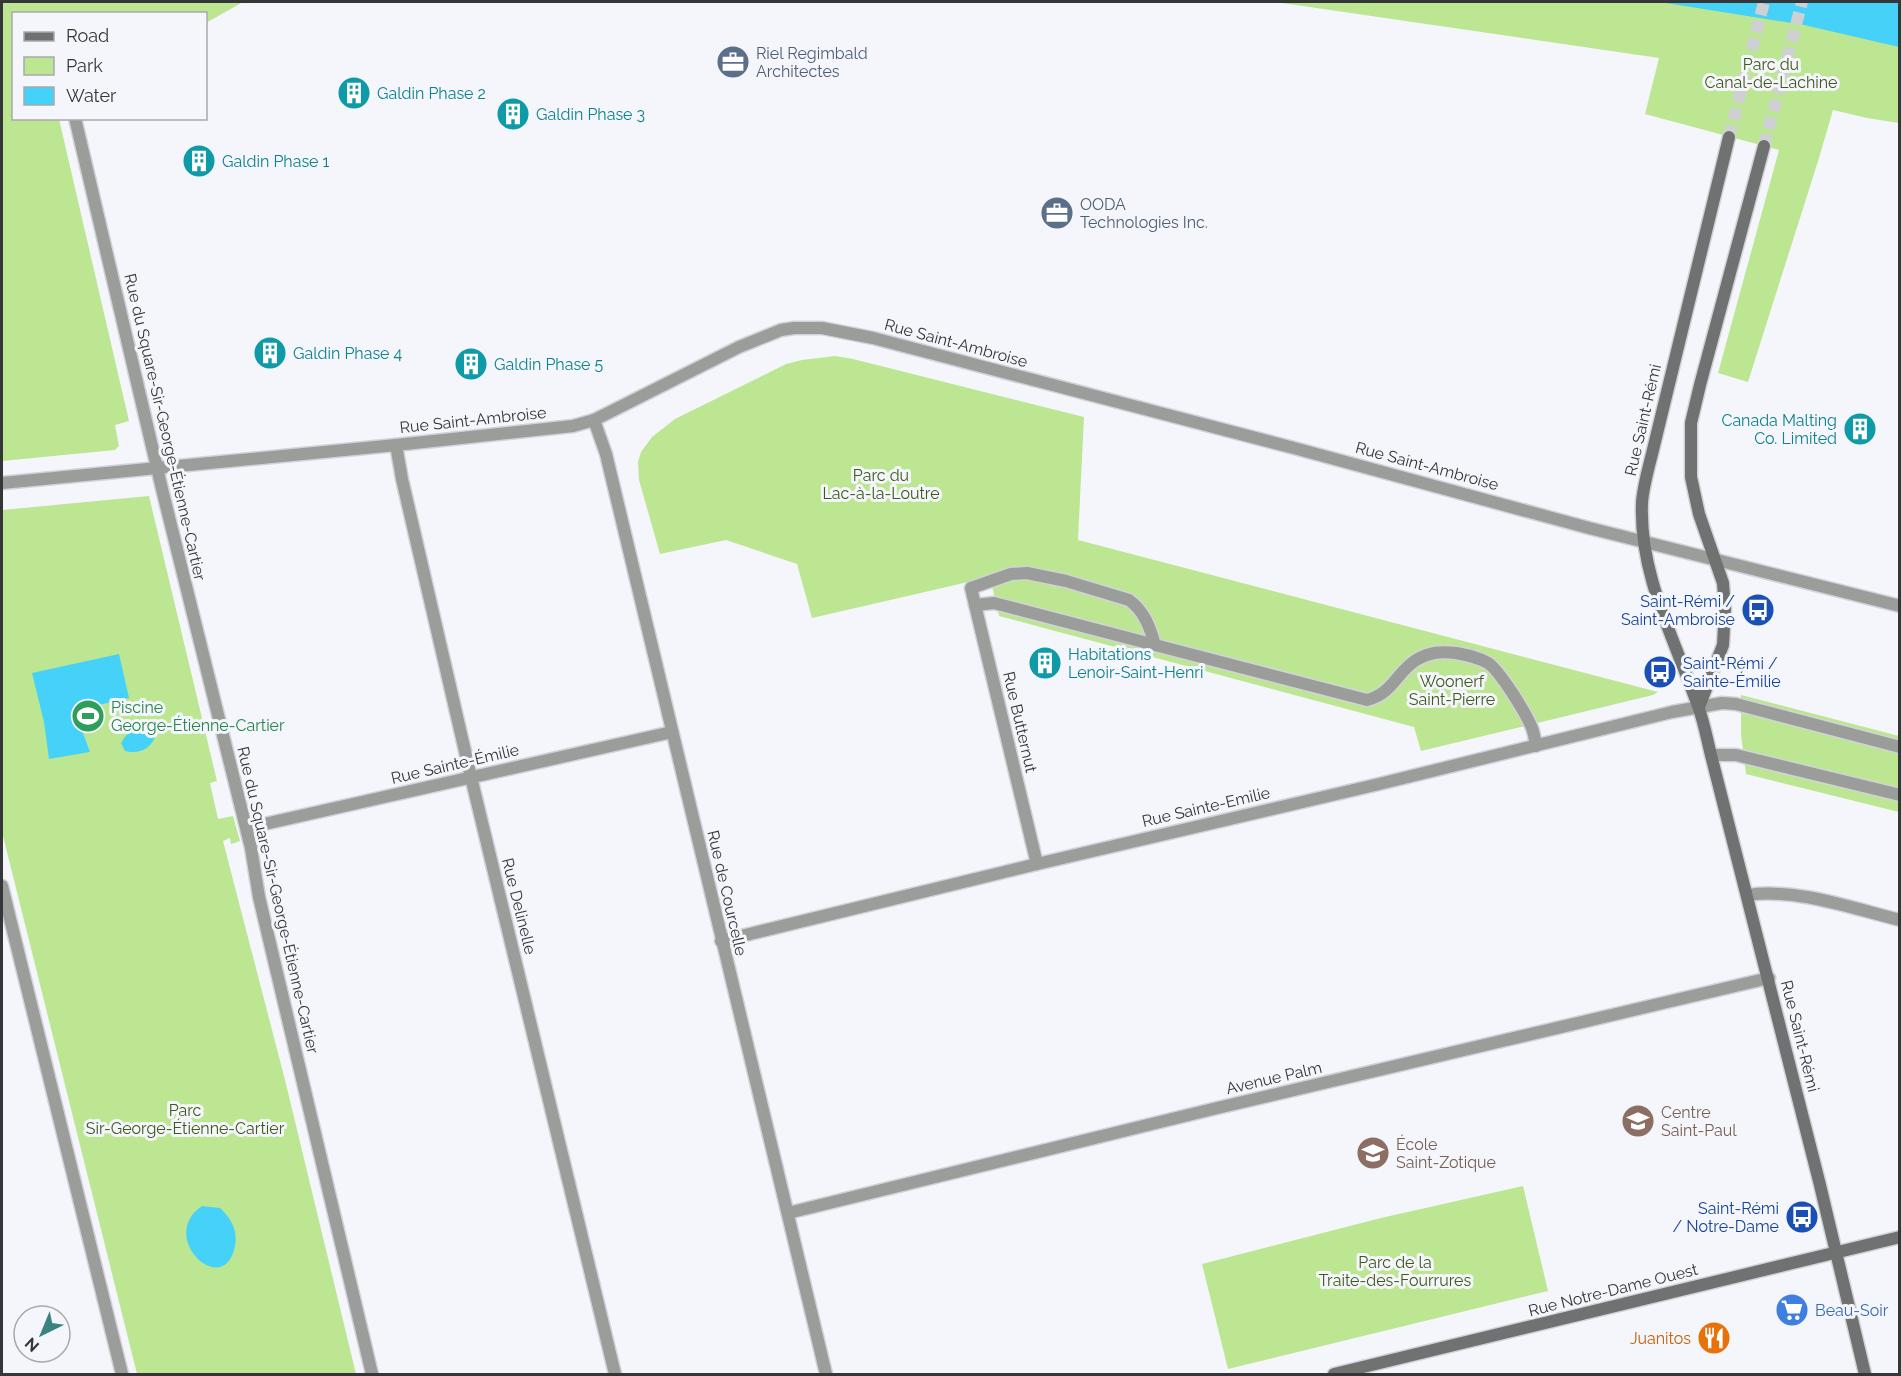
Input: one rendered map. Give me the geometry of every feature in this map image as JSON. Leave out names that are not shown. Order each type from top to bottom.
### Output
[{"type":"main road","name":"Rue Saint-Rémi","points":[[1729,137],[1642,501],[1644,541],[1651,578],[1674,646],[1699,707],[1769,978],[1865,1374]]},
{"type":"main road","points":[[1699,707],[1723,645],[1725,609],[1723,583],[1699,514],[1691,477],[1691,423],[1764,146]]},
{"type":"main road","name":"Rue Notre-Dame Ouest","points":[[1334,1374],[1899,1237]]},
{"type":"street","name":"Rue du Square-Sir-George-Étienne-Cartier","points":[[75,120],[157,468],[229,764],[247,828],[259,897],[372,1374]]},
{"type":"street","name":"Rue Saint-Ambroise","points":[[2,483],[563,428],[594,420],[760,338],[794,328],[822,328],[873,338],[1899,606]]},
{"type":"street","name":"Rue de Courcelle","points":[[594,420],[604,446],[826,1374]]},
{"type":"street","name":"Rue Delinelle","points":[[396,445],[471,777],[615,1374]]},
{"type":"street","name":"Rue Butternut","points":[[1037,864],[971,588],[1011,574],[1027,573],[1114,594],[1129,600],[1138,607],[1155,645]]},
{"type":"street","points":[[975,605],[994,603],[1367,700],[1379,697],[1414,662],[1424,656],[1435,652],[1447,652],[1476,657],[1488,663],[1505,682],[1532,727],[1536,746]]},
{"type":"street","points":[[1699,707],[1722,703],[1736,704],[1899,747]]},
{"type":"street","name":"Rue Sainte-Emilie","points":[[721,941],[1699,707]]},
{"type":"street","name":"Rue Sainte-Émilie","points":[[247,828],[672,732]]},
{"type":"street","points":[[1711,755],[1736,755],[1899,795]]},
{"type":"street","points":[[2,886],[122,1374]]},
{"type":"street","points":[[1748,895],[1762,893],[1793,895],[1899,920]]},
{"type":"street","name":"Avenue Palm","points":[[788,1213],[1213,1109],[1769,978]]},
{"type":"green space","points":[[2,2],[243,2],[207,22],[207,12],[12,12],[12,120],[59,120],[129,421],[115,425],[119,446],[115,450],[2,461]]},
{"type":"green space","name":"Parc du Canal-de-Lachine","points":[[1275,2],[1899,2],[1899,123],[1833,110],[1748,382],[1718,373],[1779,150],[1645,114],[1659,58]]},
{"type":"green space","name":"Parc du Lac-à-la-Loutre","points":[[835,356],[1084,417],[1078,540],[1658,692],[1421,751],[1414,727],[999,616],[990,577],[812,618],[797,564],[726,540],[660,554],[639,480],[638,462],[641,452],[652,437],[675,419],[786,364]]},
{"type":"green space","name":"Parc Sir-George-Étienne-Cartier","points":[[149,496],[217,781],[210,783],[218,819],[233,816],[240,841],[231,844],[230,838],[223,841],[285,1080],[356,1374],[137,1374],[2,832],[2,510]]},
{"type":"green space","points":[[1741,695],[1899,736],[1899,812],[1746,774],[1741,735]]},
{"type":"green space","name":"Parc de la Traite-des-Fourrures","points":[[1523,1186],[1548,1291],[1228,1369],[1202,1264],[1381,1218]]},
{"type":"water","points":[[1660,2],[1899,2],[1899,47],[1804,25]]},
{"type":"water","name":"Piscine George-Étienne-Cartier","points":[[119,654],[129,698],[77,710],[90,752],[49,759],[44,722],[32,673]]},
{"type":"water","points":[[147,725],[156,732],[149,746],[140,751],[125,751],[121,743],[126,736],[135,729]]},
{"type":"water","points":[[202,1206],[220,1208],[230,1220],[234,1230],[236,1240],[229,1261],[219,1267],[208,1266],[197,1258],[189,1247],[186,1233],[190,1219]]},
{"type":"tunnel","points":[[1729,137],[1764,2]]},
{"type":"tunnel","points":[[1764,146],[1802,2]]},
{"type":"place","name":"Riel Regimbald Architectes","points":[[733,62]]},
{"type":"place","name":"Galdin Phase 2","points":[[354,93]]},
{"type":"place","name":"Galdin Phase 3","points":[[513,114]]},
{"type":"place","name":"Galdin Phase 1","points":[[199,161]]},
{"type":"place","name":"OODA Technologies Inc.","points":[[1057,213]]},
{"type":"place","name":"Galdin Phase 4","points":[[270,353]]},
{"type":"place","name":"Galdin Phase 5","points":[[471,364]]},
{"type":"place","name":"Canada Malting Co. Limited","points":[[1860,429]]},
{"type":"place","name":"Saint-Rémi / Saint-Ambroise","points":[[1758,610]]},
{"type":"place","name":"Habitations Lenoir-Saint-Henri","points":[[1045,663]]},
{"type":"place","name":"Saint-Rémi / Sainte-Émilie","points":[[1660,672]]},
{"type":"place","name":"Piscine George-Étienne-Cartier","points":[[88,716]]},
{"type":"place","name":"Centre Saint-Paul","points":[[1638,1121]]},
{"type":"place","name":"École Saint-Zotique","points":[[1373,1153]]},
{"type":"place","name":"Saint-Rémi / Notre-Dame","points":[[1802,1217]]},
{"type":"place","name":"Beau-Soir","points":[[1792,1310]]},
{"type":"place","name":"Juanitos","points":[[1714,1338]]},
{"type":"park label","name":"Woonerf Saint-Pierre","points":[[1452,690]]}]
